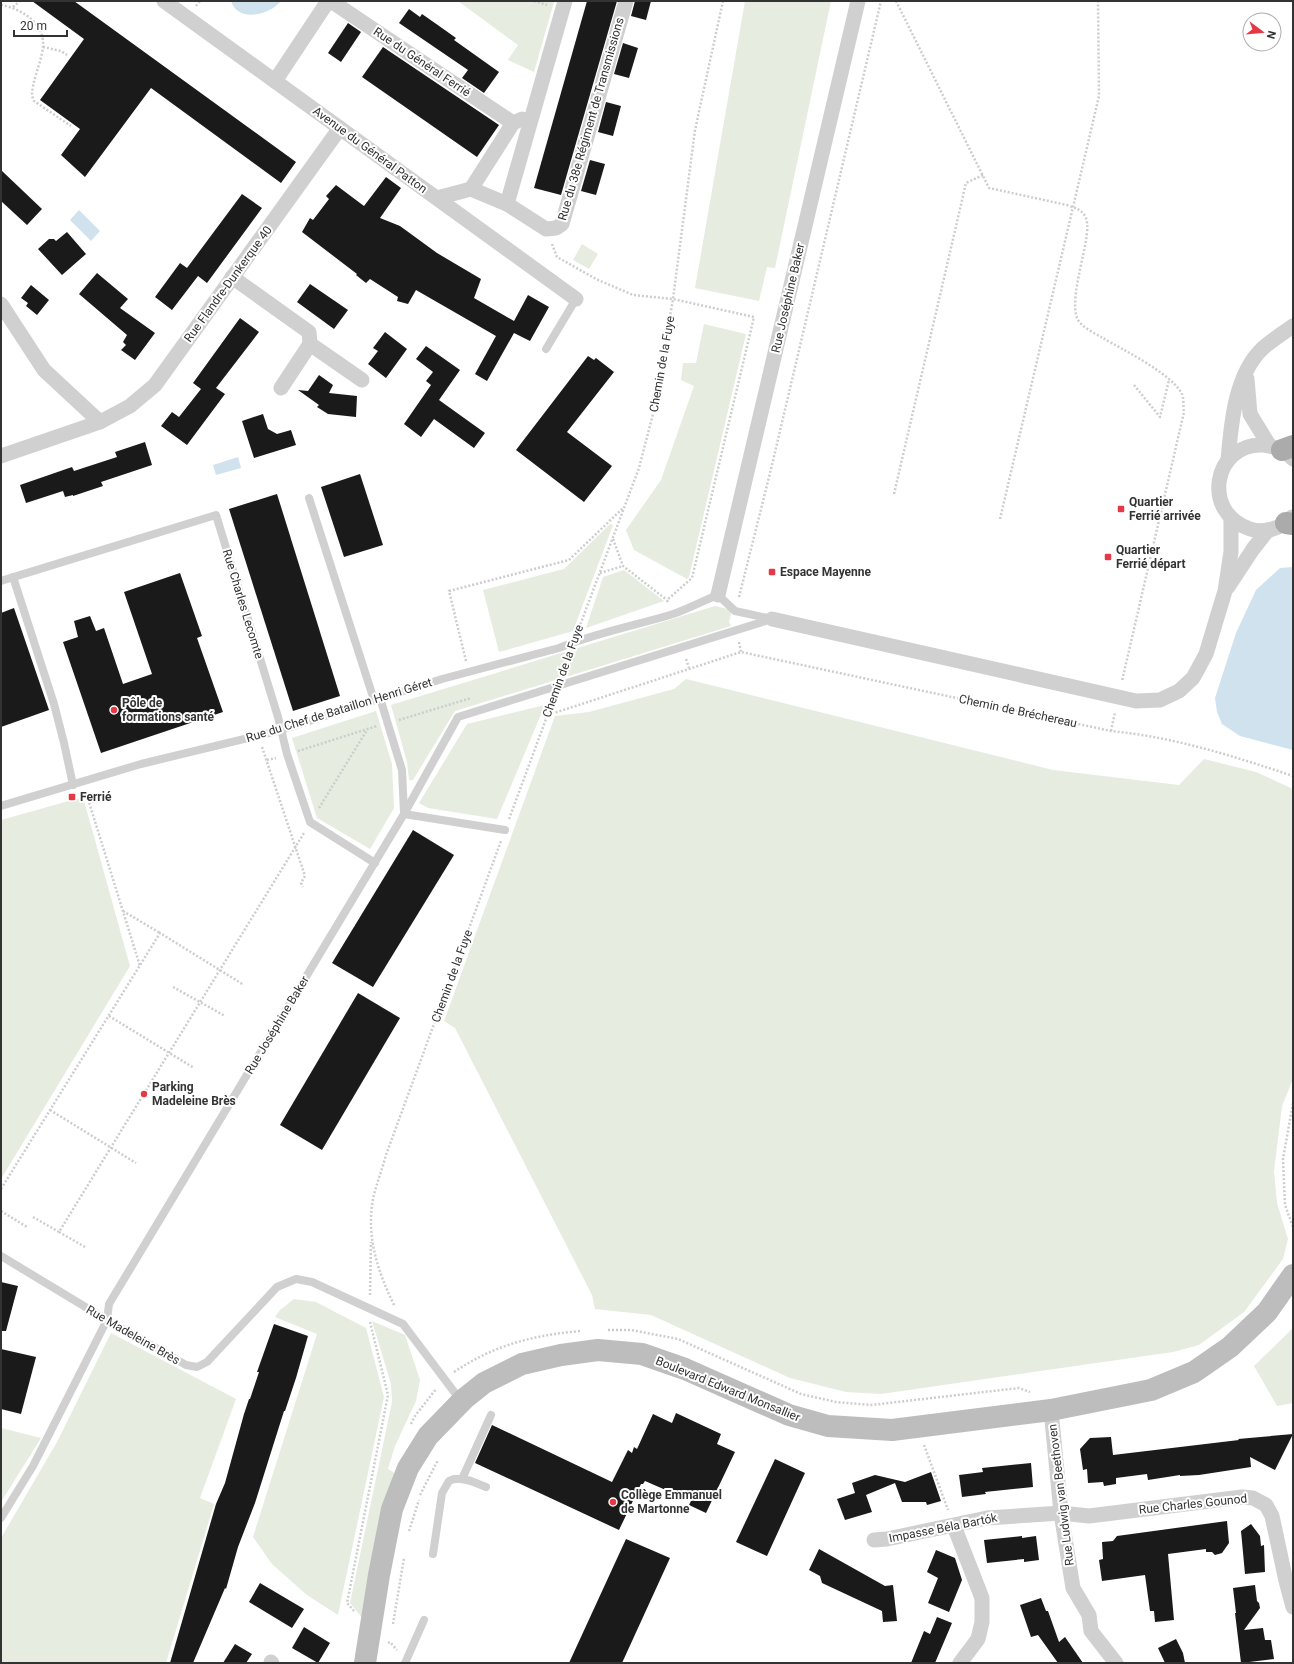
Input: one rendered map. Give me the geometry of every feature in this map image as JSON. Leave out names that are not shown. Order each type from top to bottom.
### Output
[{"type":"street","name":"Avenue du Général Patton","points":[[164,1],[576,299]]},
{"type":"street","points":[[275,81],[330,1]]},
{"type":"street","name":"Rue du Général Ferrié","points":[[330,1],[513,123]]},
{"type":"street","points":[[507,204],[565,1]]},
{"type":"street","name":"Rue du 38e Régiment de Transmissions","points":[[471,189],[507,204],[546,229],[556,228],[562,224],[626,1]]},
{"type":"street","name":"Rue Joséphine Baker","points":[[718,595],[858,1]]},
{"type":"street","points":[[437,198],[471,189],[513,123],[533,115]]},
{"type":"street","name":"Rue Flandre-Dunkerque 40","points":[[1,456],[100,422],[130,406],[155,385],[340,128]]},
{"type":"street","points":[[232,277],[309,332],[310,344],[281,388]]},
{"type":"street","points":[[1,304],[44,370],[100,422]]},
{"type":"street","points":[[1228,460],[1232,418],[1246,370],[1262,348],[1293,326]]},
{"type":"street","points":[[310,344],[362,380]]},
{"type":"street","points":[[1246,370],[1250,414],[1284,450]]},
{"type":"street","points":[[1284,450],[1258,445],[1247,447],[1237,452],[1228,460],[1218,483],[1223,508],[1231,518],[1242,526],[1255,530],[1285,523]]},
{"type":"street","points":[[772,619],[1136,701],[1160,700],[1179,691],[1193,678],[1206,654],[1226,591],[1231,552],[1231,518]]},
{"type":"street","points":[[1226,591],[1253,549],[1285,523]]},
{"type":"street","name":"Boulevard Edward Monsallier","points":[[365,1663],[392,1509],[408,1468],[428,1436],[461,1402],[484,1383],[522,1364],[560,1355],[598,1350],[642,1354],[685,1369],[789,1415],[828,1426],[892,1430],[1051,1410],[1151,1390],[1194,1372],[1230,1347],[1267,1312],[1293,1275]]},
{"type":"street","name":"Rue Ludwig van Beethoven","points":[[1051,1410],[1061,1513],[1073,1588],[1089,1615],[1091,1631],[1116,1663]]},
{"type":"street","name":"Rue Charles Gounod","points":[[1061,1513],[1089,1516],[1242,1497],[1253,1498],[1266,1505],[1272,1516],[1293,1607]]},
{"type":"street","name":"Impasse Béla Bartók","points":[[874,1540],[887,1539],[954,1526],[987,1518],[1061,1513]]},
{"type":"street","points":[[954,1526],[982,1598],[982,1622],[978,1639],[960,1663]]},
{"type":"lane","points":[[546,349],[576,299]]},
{"type":"lane","points":[[309,498],[402,770],[404,814],[505,830]]},
{"type":"lane","name":"Rue Charles Lecomte","points":[[13,577],[216,515],[310,822]]},
{"type":"lane","points":[[1,581],[13,577],[54,704],[64,743],[72,785]]},
{"type":"lane","points":[[718,595],[735,610],[772,619]]},
{"type":"lane","name":"Rue du Chef de Bataillon Henri Géret","points":[[1,806],[141,764],[281,730],[377,699],[559,648],[627,626],[672,614],[718,595]]},
{"type":"lane","name":"Rue Joséphine Baker","points":[[1,1518],[33,1466],[107,1320],[109,1304],[404,814],[458,717],[557,688],[772,619]]},
{"type":"lane","points":[[310,822],[375,862]]},
{"type":"lane","name":"Rue Madeleine Brès","points":[[1,1256],[107,1320],[186,1365],[197,1367],[207,1362],[278,1287],[296,1279],[312,1282],[403,1324]]},
{"type":"lane","points":[[403,1324],[461,1402]]},
{"type":"lane","points":[[462,1479],[491,1415]]},
{"type":"lane","points":[[433,1554],[442,1493],[448,1481],[462,1479],[486,1487]]},
{"type":"lane","points":[[405,1663],[424,1620]]},
{"type":"path","points":[[12,8],[20,1]]},
{"type":"path","name":"Chemin de la Fuye","points":[[403,1324],[381,1279],[371,1238],[373,1200],[386,1155],[639,468],[653,414],[673,299],[695,130],[723,1]]},
{"type":"path","points":[[735,610],[772,465],[881,1]]},
{"type":"path","points":[[896,1],[989,188],[1073,207],[1079,209],[1086,217],[1086,232],[1074,298],[1077,318],[1085,328],[1143,361],[1169,379],[1182,394],[1184,412],[1111,731]]},
{"type":"path","points":[[1000,519],[1099,96],[1098,1]]},
{"type":"path","points":[[1,5],[12,8],[32,19],[37,24],[43,47],[32,96],[34,101],[71,126]]},
{"type":"path","points":[[43,47],[61,51],[67,55]]},
{"type":"path","points":[[894,494],[966,183],[983,175]]},
{"type":"path","points":[[546,229],[557,257],[596,279],[633,295],[673,299],[754,318],[692,578],[667,600]]},
{"type":"path","points":[[1134,385],[1160,417],[1169,379]]},
{"type":"path","points":[[469,672],[449,591],[569,560],[624,506]]},
{"type":"path","points":[[612,538],[623,566],[667,600],[672,614]]},
{"type":"path","points":[[600,573],[623,566]]},
{"type":"path","points":[[547,715],[741,652],[737,630]]},
{"type":"path","points":[[682,647],[689,668]]},
{"type":"path","name":"Chemin de Bréchereau","points":[[741,652],[1111,731],[1138,733],[1223,752],[1293,776]]},
{"type":"path","points":[[266,760],[378,726]]},
{"type":"path","points":[[59,1232],[367,730]]},
{"type":"path","points":[[258,735],[305,876],[301,883],[304,887]]},
{"type":"path","points":[[88,799],[140,966]]},
{"type":"path","points":[[123,911],[244,985]]},
{"type":"path","points":[[1,1189],[160,933]]},
{"type":"path","points":[[173,987],[225,1016]]},
{"type":"path","points":[[109,1016],[194,1068]]},
{"type":"path","points":[[1293,1103],[1283,1159],[1285,1205],[1293,1227]]},
{"type":"path","points":[[50,1110],[136,1163]]},
{"type":"path","points":[[1,1211],[27,1227]]},
{"type":"path","points":[[33,1217],[85,1248]]},
{"type":"path","points":[[370,1632],[347,1603],[388,1395],[370,1326],[371,1238]]},
{"type":"path","points":[[923,1441],[954,1526]]},
{"type":"shaded area","points":[[458,1],[554,2],[534,72],[508,60],[518,45]]},
{"type":"shaded area","points":[[745,1],[831,1],[775,268],[767,267],[759,301],[695,288]]},
{"type":"shaded area","points":[[582,244],[598,254],[589,269],[573,260]]},
{"type":"shaded area","points":[[704,324],[746,334],[689,577],[687,579],[634,550],[626,530],[661,480],[694,386],[681,380],[683,363],[696,363]]},
{"type":"shaded area","points":[[610,524],[613,525],[573,631],[499,652],[483,590],[564,569]]},
{"type":"shaded area","points":[[624,570],[664,601],[586,628],[603,577]]},
{"type":"shaded area","points":[[715,606],[732,610],[729,622],[731,626],[455,711],[413,780],[409,780],[407,762],[391,705]]},
{"type":"shaded area","points":[[686,679],[1053,770],[1179,785],[1204,759],[1256,772],[1293,789],[1293,1079],[1282,1106],[1274,1171],[1277,1203],[1288,1239],[1283,1259],[1244,1312],[1199,1345],[1173,1352],[881,1394],[846,1392],[790,1378],[651,1315],[595,1309],[592,1295],[455,1028],[444,1021],[555,716],[589,712],[674,689]]},
{"type":"shaded area","points":[[545,705],[497,819],[428,808],[419,803],[467,724]]},
{"type":"shaded area","points":[[376,711],[392,764],[394,808],[370,849],[317,818],[292,738]]},
{"type":"shaded area","points":[[83,797],[130,966],[1,1179],[1,820]]},
{"type":"shaded area","points":[[294,1299],[316,1302],[366,1328],[384,1397],[338,1615],[307,1595],[272,1564],[253,1537],[317,1334],[275,1317],[280,1310]]},
{"type":"shaded area","points":[[372,1321],[405,1335],[420,1380],[416,1401],[395,1446],[388,1469],[396,1474],[364,1620],[350,1603],[392,1402],[391,1384]]},
{"type":"shaded area","points":[[1293,1328],[1293,1403],[1277,1406],[1254,1366]]},
{"type":"shaded area","points":[[111,1333],[236,1399],[200,1498],[214,1504],[166,1663],[1,1663],[1,1538],[57,1442]]},
{"type":"shaded area","points":[[1,1428],[41,1438],[1,1502]]},
{"type":"water","points":[[231,1],[281,1],[270,10],[262,13],[247,14],[240,12],[235,8]]},
{"type":"water","points":[[79,210],[100,231],[91,241],[70,220]]},
{"type":"water","points":[[238,457],[241,468],[216,475],[213,465]]},
{"type":"water","points":[[1293,567],[1293,750],[1240,736],[1222,724],[1217,712],[1215,698],[1236,633],[1256,590],[1280,568]]},
{"type":"building","points":[[32,1],[74,1],[296,162],[281,183],[151,88],[85,177],[61,155],[80,129],[40,100],[84,39]]},
{"type":"building","points":[[587,1],[617,1],[561,195],[534,188]]},
{"type":"building","points":[[635,1],[651,1],[646,20],[631,16]]},
{"type":"building","points":[[409,9],[420,17],[422,14],[442,28],[456,38],[454,40],[499,72],[484,93],[462,78],[468,70],[399,23]]},
{"type":"building","points":[[348,23],[361,32],[341,62],[328,53]]},
{"type":"building","points":[[623,43],[638,48],[629,78],[614,74]]},
{"type":"building","points":[[383,47],[499,125],[477,157],[362,77]]},
{"type":"building","points":[[606,102],[621,106],[613,136],[598,132]]},
{"type":"building","points":[[590,160],[605,164],[596,195],[581,191]]},
{"type":"building","points":[[1,170],[42,209],[27,225],[1,201]]},
{"type":"building","points":[[386,177],[401,188],[380,218],[400,226],[437,253],[481,279],[474,298],[514,321],[528,295],[549,307],[530,341],[514,333],[487,381],[475,374],[496,336],[416,290],[408,304],[397,301],[398,297],[370,279],[366,283],[356,275],[357,274],[302,232],[310,218],[313,220],[329,199],[326,196],[336,185],[364,206]]},
{"type":"building","points":[[242,194],[262,208],[207,283],[198,276],[172,310],[155,297],[180,263],[187,268]]},
{"type":"building","points":[[67,232],[86,254],[62,275],[38,249],[49,239],[54,239],[56,241]]},
{"type":"building","points":[[97,273],[128,299],[120,308],[155,333],[135,360],[121,350],[126,345],[123,342],[127,335],[79,294]]},
{"type":"building","points":[[310,284],[348,310],[334,329],[297,302]]},
{"type":"building","points":[[31,285],[49,300],[37,315],[26,306],[28,303],[21,298]]},
{"type":"building","points":[[240,318],[259,332],[216,388],[225,394],[187,445],[161,426],[172,412],[179,417],[201,389],[193,383]]},
{"type":"building","points":[[385,332],[407,349],[386,378],[368,364],[378,351],[373,348]]},
{"type":"building","points":[[426,346],[460,370],[439,400],[485,433],[474,448],[434,419],[421,437],[404,424],[431,385],[426,381],[433,372],[416,359]]},
{"type":"building","points":[[588,356],[594,360],[596,358],[614,372],[567,432],[612,466],[584,502],[516,450]]},
{"type":"building","points":[[319,375],[333,385],[329,393],[357,396],[356,417],[328,414],[317,407],[319,405],[298,390],[308,391]]},
{"type":"building","points":[[263,414],[268,429],[277,434],[291,430],[296,445],[254,458],[242,421]]},
{"type":"building","points":[[145,442],[152,465],[101,482],[103,486],[73,496],[65,497],[63,491],[26,503],[20,485],[72,467],[74,471],[117,457],[115,452]]},
{"type":"building","points":[[360,474],[383,545],[344,557],[321,487]]},
{"type":"building","points":[[277,494],[340,696],[293,711],[229,509]]},
{"type":"building","points":[[180,573],[202,636],[197,638],[223,712],[101,753],[63,642],[78,637],[74,621],[90,616],[96,631],[104,628],[123,684],[152,674],[124,592]]},
{"type":"building","points":[[14,608],[49,710],[1,727],[1,613]]},
{"type":"building","points":[[413,830],[454,855],[373,987],[332,963]]},
{"type":"building","points":[[358,993],[400,1018],[322,1150],[280,1125]]},
{"type":"building","points":[[1,1282],[18,1286],[6,1331],[1,1331]]},
{"type":"building","points":[[274,1324],[308,1336],[296,1378],[255,1503],[238,1547],[226,1589],[225,1588],[193,1663],[170,1663],[216,1504],[225,1483],[244,1414]]},
{"type":"building","points":[[1,1349],[36,1357],[21,1414],[1,1409]]},
{"type":"building","points":[[676,1413],[721,1434],[717,1444],[735,1452],[706,1513],[689,1505],[691,1501],[645,1481],[641,1484],[619,1530],[475,1463],[492,1425],[612,1482],[628,1450],[632,1453],[634,1447],[637,1449],[653,1414],[672,1423]]},
{"type":"building","points":[[1293,1434],[1275,1470],[1250,1457],[1251,1467],[1199,1475],[1180,1475],[1148,1480],[1147,1474],[1116,1478],[1116,1484],[1104,1486],[1103,1482],[1088,1483],[1087,1469],[1083,1470],[1080,1449],[1090,1438],[1111,1437],[1113,1455],[1239,1440],[1238,1439]]},
{"type":"building","points":[[775,1459],[805,1473],[767,1556],[736,1542]]},
{"type":"building","points":[[1031,1463],[1033,1487],[985,1492],[986,1494],[962,1497],[959,1475],[983,1472],[982,1468]]},
{"type":"building","points":[[931,1472],[941,1501],[927,1505],[926,1502],[902,1502],[895,1483],[866,1495],[872,1512],[845,1520],[837,1499],[855,1493],[852,1483],[875,1475],[905,1482]]},
{"type":"building","points":[[1227,1521],[1229,1543],[1222,1553],[1215,1555],[1212,1552],[1206,1552],[1206,1549],[1168,1554],[1174,1620],[1155,1622],[1154,1611],[1150,1611],[1145,1575],[1102,1581],[1099,1560],[1103,1559],[1102,1542],[1113,1541],[1117,1536]]},
{"type":"building","points":[[1251,1524],[1260,1536],[1261,1546],[1264,1545],[1265,1572],[1245,1574],[1241,1531]]},
{"type":"building","points":[[1022,1536],[1022,1538],[1036,1536],[1039,1560],[1024,1562],[1024,1559],[987,1563],[984,1540]]},
{"type":"building","name":"Collège Emmanuel de Martonne","points":[[626,1539],[670,1558],[622,1663],[569,1663]]},
{"type":"building","points":[[819,1549],[885,1586],[893,1585],[897,1621],[883,1622],[882,1611],[822,1583],[820,1576],[809,1570]]},
{"type":"building","points":[[936,1550],[955,1558],[962,1580],[949,1612],[928,1603],[938,1578],[927,1572]]},
{"type":"building","points":[[260,1583],[304,1609],[292,1628],[249,1602]]},
{"type":"building","points":[[1255,1585],[1257,1601],[1260,1608],[1244,1630],[1263,1628],[1265,1640],[1271,1640],[1274,1659],[1241,1663],[1233,1588]]},
{"type":"building","points":[[1041,1598],[1046,1611],[1048,1611],[1059,1642],[1065,1637],[1083,1663],[1058,1663],[1038,1635],[1031,1637],[1020,1605]]},
{"type":"building","points":[[937,1617],[952,1623],[935,1663],[911,1663],[924,1631],[930,1634]]},
{"type":"building","points":[[304,1627],[330,1643],[318,1663],[292,1648]]},
{"type":"building","points":[[1176,1639],[1183,1653],[1185,1663],[1165,1663],[1158,1648]]},
{"type":"building","points":[[235,1644],[252,1654],[246,1663],[223,1663]]},
{"type":"place","name":"Quartier Ferrié arrivée","points":[[1121,509]]},
{"type":"place","name":"Quartier Ferrié départ","points":[[1108,557]]},
{"type":"place","name":"Espace Mayenne","points":[[772,572]]},
{"type":"place","name":"Pôle de formations santé","points":[[114,710]]},
{"type":"place","name":"Ferrié","points":[[72,797]]},
{"type":"place","name":"Parking Madeleine Brès","points":[[144,1094]]},
{"type":"place","name":"Collège Emmanuel de Martonne","points":[[613,1502]]}]
